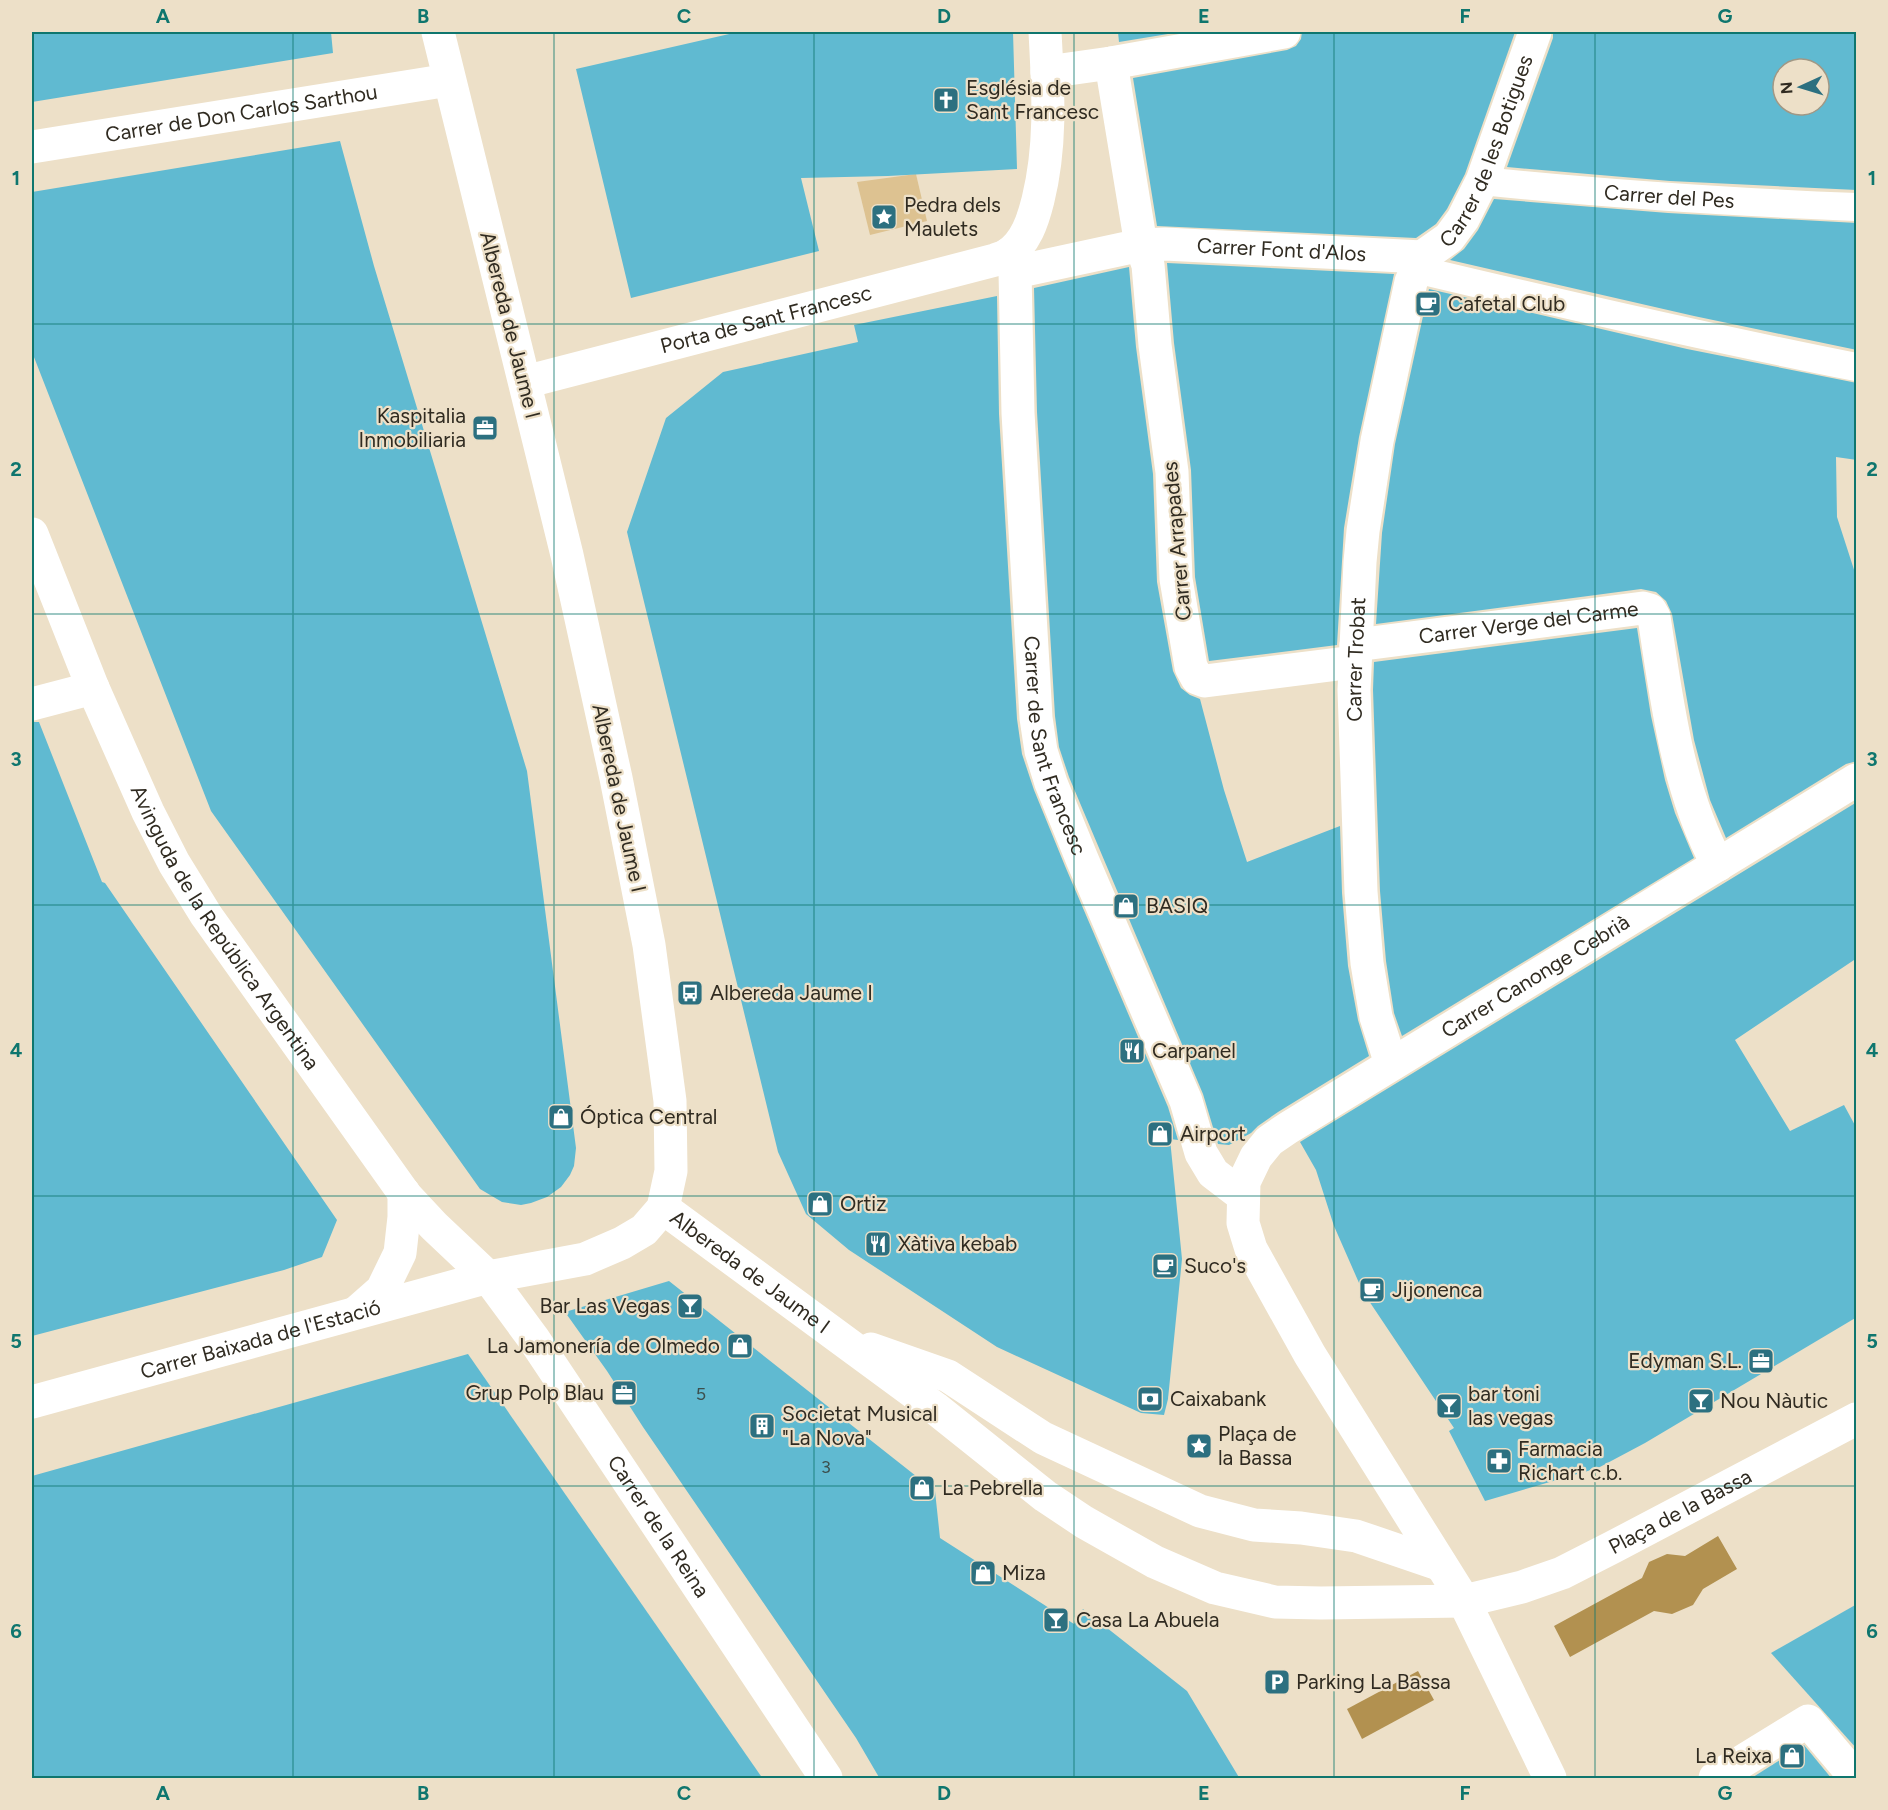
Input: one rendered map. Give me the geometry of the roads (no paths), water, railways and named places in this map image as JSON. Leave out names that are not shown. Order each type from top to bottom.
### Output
[{"type":"street","name":"Albereda de Jaume I","points":[[438,32],[567,555],[616,778],[649,945],[670,1101],[670,1171],[663,1208],[964,1430]]},
{"type":"street","points":[[1011,263],[1034,216],[1042,181],[1049,125],[1045,32]]},
{"type":"street","points":[[1047,72],[1284,32]]},
{"type":"street","name":"Carrer de les Botigues","points":[[1419,263],[1449,238],[1463,219],[1482,181],[1535,32]]},
{"type":"street","points":[[1111,63],[1141,245]]},
{"type":"street","name":"Carrer de Don Carlos Sarthou","points":[[32,147],[449,81]]},
{"type":"street","name":"Carrer Font d'Alos","points":[[1011,263],[1141,245],[1165,244],[1419,263]]},
{"type":"street","name":"Carrer Arrapades","points":[[1141,245],[1148,265],[1155,345],[1172,472],[1172,530],[1176,579],[1191,667],[1197,678],[1205,681],[1355,654]]},
{"type":"street","name":"Porta de Sant Francesc","points":[[525,382],[994,260],[1011,263]]},
{"type":"street","name":"Carrer de Sant Francesc","points":[[1011,263],[1033,664],[1041,751],[1051,783],[1082,859],[1186,1101],[1201,1153],[1213,1173],[1243,1196]]},
{"type":"street","name":"Carrer Trobat","points":[[1392,1064],[1376,1017],[1365,941],[1356,792],[1355,654],[1360,562],[1367,500],[1411,282],[1419,263]]},
{"type":"street","name":"Avinguda de la República Argentina","points":[[32,534],[93,688],[148,812],[174,863],[207,915],[404,1193],[434,1226],[488,1277]]},
{"type":"street","name":"Carrer Verge del Carme","points":[[1355,654],[1643,608],[1650,610],[1654,617],[1672,733],[1680,764],[1701,830],[1718,865]]},
{"type":"street","points":[[32,704],[93,688]]},
{"type":"street","name":"Carrer Canonge Cebrià","points":[[1243,1196],[1248,1170],[1269,1141],[1857,780]]},
{"type":"street","points":[[357,1312],[382,1290],[400,1252],[404,1193]]},
{"type":"street","points":[[1243,1196],[1243,1223],[1251,1249],[1310,1355],[1464,1601],[1550,1779]]},
{"type":"street","name":"Carrer Baixada de l'Estació","points":[[32,1402],[488,1277],[585,1259],[622,1243],[644,1230],[663,1208]]},
{"type":"street","name":"Carrer de la Reina","points":[[488,1277],[533,1338],[826,1779]]},
{"type":"street","points":[[841,1338],[948,1376],[1043,1438],[1200,1510],[1254,1524],[1356,1536],[1441,1565]]},
{"type":"street","name":"Plaça de la Bassa","points":[[964,1430],[1045,1496],[1084,1522],[1155,1562],[1215,1588],[1275,1602],[1321,1603],[1464,1601],[1522,1587],[1562,1573],[1857,1419]]},
{"type":"street","points":[[1715,1779],[1808,1721],[1857,1778]]},
{"type":"lane","name":"Carrer del Pes","points":[[1482,181],[1684,199],[1857,207]]},
{"type":"lane","points":[[1419,263],[1567,305],[1857,367]]},
{"type":"place","name":"Església de Sant Francesc","points":[[946,100]]},
{"type":"place","name":"Pedra dels Maulets","points":[[884,217]]},
{"type":"place","name":"Cafetal Club","points":[[1428,304]]},
{"type":"place","name":"Kaspitalia Inmobiliaria","points":[[485,428]]},
{"type":"place","name":"BASIQ","points":[[1126,906]]},
{"type":"place","name":"Albereda Jaume I","points":[[690,993]]},
{"type":"place","name":"Carpanel","points":[[1132,1051]]},
{"type":"place","name":"Óptica Central","points":[[561,1117]]},
{"type":"place","name":"Airport","points":[[1160,1134]]},
{"type":"place","name":"Ortiz","points":[[820,1204]]},
{"type":"place","name":"Xàtiva kebab","points":[[878,1244]]},
{"type":"place","name":"Suco's","points":[[1165,1266]]},
{"type":"place","name":"Jijonenca","points":[[1372,1290]]},
{"type":"place","name":"Bar Las Vegas","points":[[690,1306]]},
{"type":"place","name":"La Jamonería de Olmedo","points":[[740,1346]]},
{"type":"place","name":"Edyman S.L.","points":[[1761,1361]]},
{"type":"place","name":"Grup Polp Blau","points":[[624,1393]]},
{"type":"place","name":"Caixabank","points":[[1150,1399]]},
{"type":"place","name":"Nou Nàutic","points":[[1701,1401]]},
{"type":"place","name":"bar toni las vegas","points":[[1449,1406]]},
{"type":"place","name":"Societat Musical \"La Nova\"","points":[[762,1426]]},
{"type":"place","name":"Plaça de la Bassa","points":[[1199,1446]]},
{"type":"place","name":"Farmacia Richart c.b.","points":[[1499,1461]]},
{"type":"place","name":"La Pebrella","points":[[922,1488]]},
{"type":"place","name":"Miza","points":[[983,1573]]},
{"type":"place","name":"Casa La Abuela","points":[[1056,1620]]},
{"type":"place","name":"Parking La Bassa","points":[[1277,1682]]},
{"type":"place","name":"La Reixa","points":[[1792,1756]]}]
